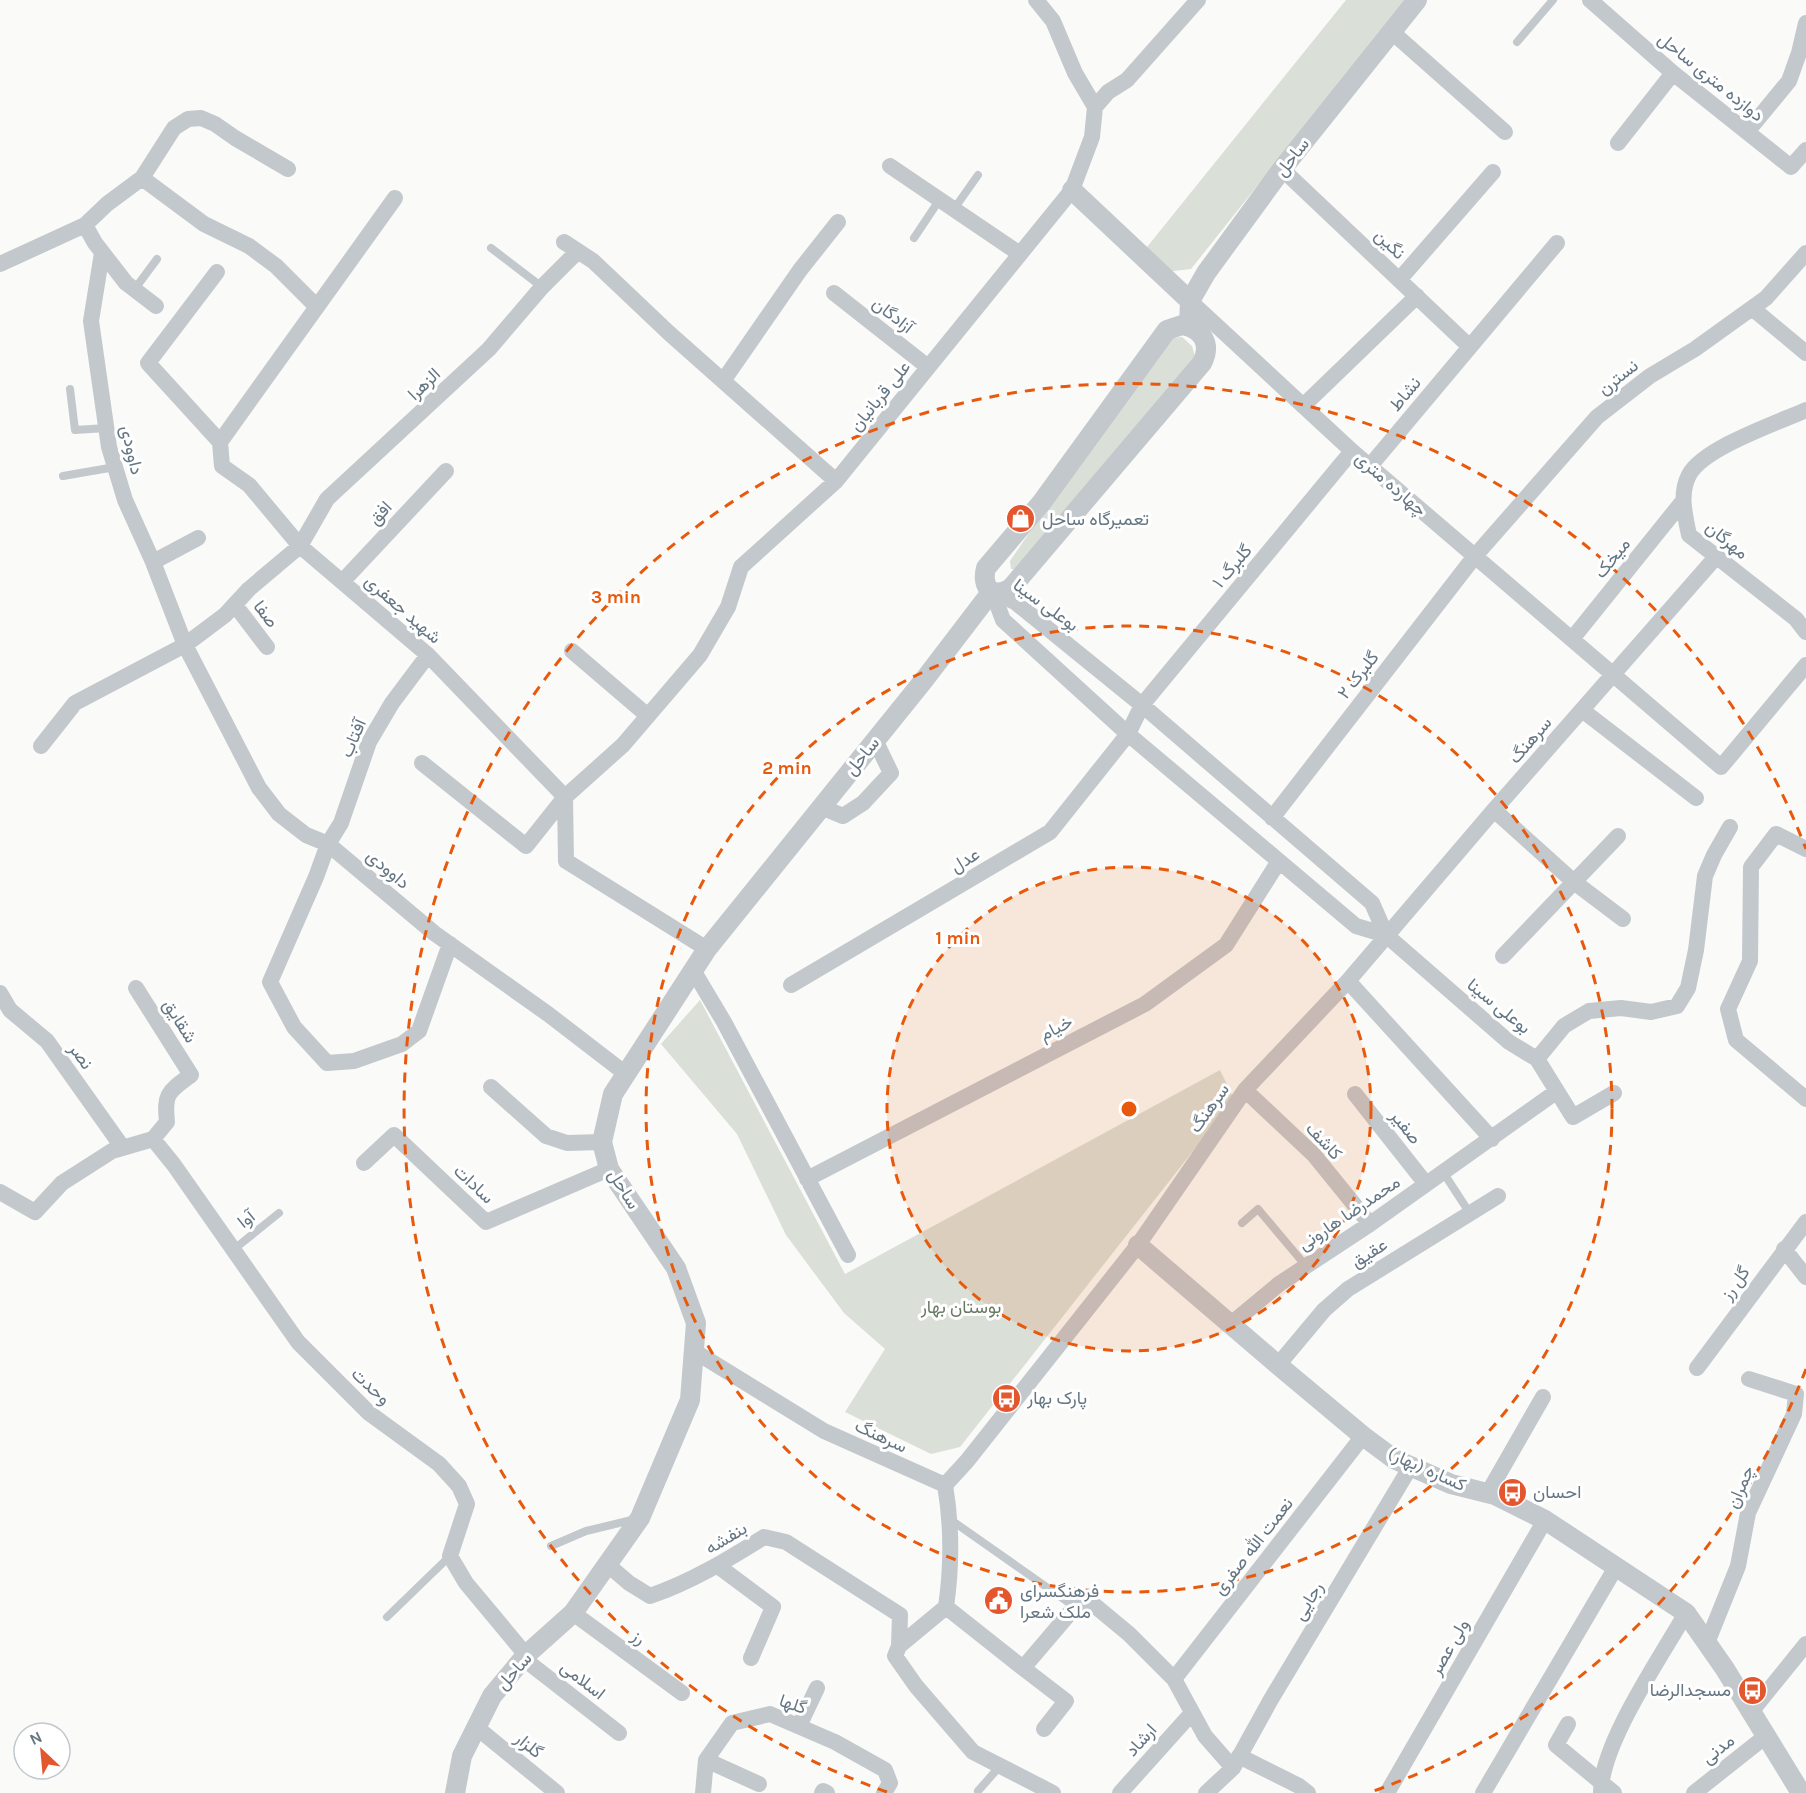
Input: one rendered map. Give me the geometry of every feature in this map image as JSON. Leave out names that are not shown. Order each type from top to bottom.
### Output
[{"type":"street","points":[[1036,0],[1053,21],[1075,73],[1095,107],[1108,92],[1127,80],[1198,0]]},
{"type":"street","name":"ساحل","points":[[455,1793],[462,1756],[492,1696],[525,1657],[573,1613],[640,1518],[690,1400],[696,1323],[676,1268],[609,1169],[602,1143],[613,1094],[707,949],[992,591],[1002,592],[1011,588],[1202,363],[1206,356],[1206,341],[1196,329],[1189,326],[1190,301],[1206,273],[1282,169],[1418,0]]},
{"type":"street","name":"دوازده متری ساحل","points":[[1590,0],[1673,73],[1791,167],[1806,150]]},
{"type":"street","points":[[1748,132],[1789,81],[1806,23]]},
{"type":"street","points":[[1392,32],[1505,132]]},
{"type":"street","points":[[1618,143],[1673,73]]},
{"type":"street","name":"علی قربانیان","points":[[423,763],[526,846],[565,797],[623,745],[700,655],[728,607],[741,567],[836,481],[1072,190],[1092,137],[1095,107]]},
{"type":"street","points":[[0,264],[85,225],[142,178],[174,128],[188,119],[201,118],[215,124],[288,169]]},
{"type":"street","points":[[890,166],[1020,254]]},
{"type":"street","name":"نگین","points":[[1282,169],[1470,347]]},
{"type":"street","points":[[1399,280],[1493,172]]},
{"type":"street","points":[[142,178],[204,224],[258,252],[276,266],[317,307]]},
{"type":"street","name":"چهارده متری","points":[[1072,190],[1352,451],[1721,767],[1806,665]]},
{"type":"street","points":[[220,442],[395,198]]},
{"type":"street","points":[[723,381],[800,270],[838,222]]},
{"type":"street","points":[[85,225],[126,283],[156,306]]},
{"type":"street","name":"نشاط","points":[[1370,466],[1557,243]]},
{"type":"street","name":"الزهرا","points":[[300,546],[327,499],[489,349],[542,287],[571,246],[593,261],[628,296],[836,481]]},
{"type":"street","name":"داوودی","points":[[102,252],[91,321],[109,447],[125,500],[153,562],[185,645],[259,788],[279,814],[306,835],[328,844],[450,944],[548,1014],[626,1074]]},
{"type":"street","name":"نسترن","points":[[1475,556],[1597,417],[1650,376],[1695,349],[1766,298],[1806,253]]},
{"type":"street","name":"شهید جعفری","points":[[217,272],[148,363],[220,442],[222,466],[249,485],[300,546],[428,655],[565,797]]},
{"type":"street","name":"آزادگان","points":[[834,293],[928,367]]},
{"type":"street","points":[[1303,406],[1417,296]]},
{"type":"street","points":[[1752,308],[1806,354]]},
{"type":"street","points":[[992,591],[983,578],[986,568],[1042,502],[1167,330],[1182,325],[1189,326]]},
{"type":"street","name":"مهرگان","points":[[1806,410],[1710,453],[1689,475],[1683,501],[1689,535],[1796,619],[1806,632]]},
{"type":"street","name":"گلبرگ ۱","points":[[1128,734],[1142,705],[1352,451]]},
{"type":"street","name":"افق","points":[[342,582],[446,471]]},
{"type":"street","name":"میخک","points":[[1572,639],[1683,501]]},
{"type":"street","points":[[153,562],[198,538]]},
{"type":"street","points":[[41,746],[75,703],[185,645],[225,615],[249,589],[300,546]]},
{"type":"street","name":"گلبرک ۲","points":[[1272,818],[1475,556]]},
{"type":"street","name":"سرهنگ","points":[[694,1351],[824,1431],[945,1485],[967,1461],[1138,1245],[1245,1090],[1348,981],[1716,556]]},
{"type":"street","name":"بوعلی سینا","points":[[992,591],[1015,602],[1142,705],[1372,903],[1386,935],[1509,1042],[1537,1059],[1573,1117],[1614,1093]]},
{"type":"street","name":"بوعلی سینا","points":[[992,591],[1003,620],[1128,734],[1356,927],[1386,935]]},
{"type":"street","name":"صفا","points":[[235,605],[267,647]]},
{"type":"street","points":[[572,651],[648,716]]},
{"type":"street","name":"آفتاب","points":[[428,655],[392,703],[369,742],[341,824],[328,844],[270,982],[294,1027],[327,1064],[354,1061],[402,1044],[419,1031],[450,944]]},
{"type":"street","points":[[1582,710],[1696,798]]},
{"type":"street","name":"عدل","points":[[792,985],[1050,832],[1128,734]]},
{"type":"street","points":[[821,807],[843,816],[863,803],[891,773],[875,740]]},
{"type":"street","points":[[565,797],[566,861],[707,949]]},
{"type":"street","points":[[1494,810],[1574,882],[1623,919]]},
{"type":"street","points":[[1537,1059],[1564,1026],[1589,1011],[1621,1008],[1651,1012],[1677,1006],[1688,988],[1696,950],[1705,876],[1730,827]]},
{"type":"street","points":[[1806,849],[1776,834],[1751,867],[1750,961],[1728,1009],[1736,1040],[1806,1099]]},
{"type":"street","points":[[1503,956],[1618,836]]},
{"type":"street","name":"خیام","points":[[807,1179],[1145,1004],[1226,945],[1279,861]]},
{"type":"street","points":[[693,970],[724,1022],[848,1256]]},
{"type":"street","points":[[1348,981],[1492,1139]]},
{"type":"street","name":"شقایق","points":[[136,988],[191,1075],[172,1088],[165,1101],[167,1122],[153,1139]]},
{"type":"street","name":"نصر","points":[[0,993],[10,1010],[46,1041],[123,1148]]},
{"type":"street","points":[[491,1087],[546,1136],[567,1143],[602,1143]]},
{"type":"street","name":"کاشف","points":[[1245,1090],[1314,1155],[1370,1224]]},
{"type":"street","name":"محمدرضا هارونی","points":[[1231,1324],[1279,1284],[1370,1224],[1556,1092]]},
{"type":"street","name":"صفیر","points":[[1355,1094],[1426,1184]]},
{"type":"street","name":"سادات","points":[[364,1163],[394,1135],[486,1222],[609,1169]]},
{"type":"street","points":[[0,1192],[35,1212],[62,1183],[112,1152],[153,1139]]},
{"type":"street","name":"وحدت","points":[[153,1139],[298,1342],[369,1413],[440,1464],[459,1486],[467,1504],[450,1556]]},
{"type":"street","name":"عقیق","points":[[1278,1365],[1324,1311],[1348,1290],[1469,1212],[1498,1196]]},
{"type":"street","name":"گل رز","points":[[1697,1368],[1806,1222]]},
{"type":"street","name":"کساره (بهار)","points":[[1138,1245],[1278,1365],[1394,1459],[1451,1484],[1488,1493],[1545,1520],[1686,1613],[1725,1669],[1801,1793]]},
{"type":"street","points":[[1784,1250],[1806,1258]]},
{"type":"street","points":[[1784,1250],[1806,1277]]},
{"type":"street","name":"چمران","points":[[1707,1643],[1738,1566],[1748,1513],[1794,1414],[1796,1394],[1749,1379]]},
{"type":"street","points":[[1488,1493],[1543,1396]]},
{"type":"street","name":"نعمت الله صفری","points":[[1174,1679],[1364,1436]]},
{"type":"street","name":"رجایی","points":[[1206,1793],[1236,1762],[1270,1701],[1412,1466]]},
{"type":"street","points":[[899,1646],[946,1607],[951,1573],[951,1520],[945,1485]]},
{"type":"street","name":"ولی عصر","points":[[1387,1793],[1545,1520]]},
{"type":"street","name":"بنفشه","points":[[608,1565],[629,1583],[650,1596],[680,1586],[764,1538],[786,1542],[900,1615],[899,1646],[895,1656],[953,1732],[973,1752],[1053,1793]]},
{"type":"street","points":[[450,1556],[466,1583],[525,1657]]},
{"type":"street","points":[[718,1566],[773,1607],[751,1658]]},
{"type":"street","points":[[1483,1793],[1616,1567]]},
{"type":"street","points":[[1023,1668],[1075,1607],[1088,1600],[1129,1634],[1174,1679],[1205,1736],[1236,1762],[1299,1786],[1308,1793]]},
{"type":"street","points":[[946,1607],[1066,1701],[1044,1729]]},
{"type":"street","name":"رز","points":[[573,1613],[682,1693]]},
{"type":"street","points":[[1601,1787],[1621,1726],[1686,1613]]},
{"type":"street","points":[[1751,1712],[1806,1644]]},
{"type":"street","name":"اسلامی","points":[[525,1657],[619,1733]]},
{"type":"street","points":[[799,1726],[817,1688]]},
{"type":"street","name":"گلها","points":[[703,1793],[706,1760],[732,1723],[770,1714],[835,1742],[885,1770],[890,1783],[884,1793]]},
{"type":"street","name":"ارشاد","points":[[1120,1793],[1191,1714]]},
{"type":"street","points":[[1568,1724],[1556,1745],[1601,1787],[1614,1793]]},
{"type":"street","name":"گلزار","points":[[476,1727],[557,1793]]},
{"type":"street","name":"مدنی","points":[[1694,1793],[1766,1736]]},
{"type":"street","points":[[706,1760],[759,1784]]},
{"type":"street","points":[[822,1793],[823,1791],[827,1793]]},
{"type":"lane","points":[[1516,42],[1553,0]]},
{"type":"lane","points":[[914,238],[978,175]]},
{"type":"lane","points":[[491,248],[542,287]]},
{"type":"lane","points":[[134,290],[157,258]]},
{"type":"lane","points":[[70,389],[75,430],[106,428]]},
{"type":"lane","points":[[63,476],[115,467]]},
{"type":"lane","points":[[1443,1172],[1469,1212]]},
{"type":"lane","points":[[1242,1223],[1258,1209],[1306,1266]]},
{"type":"lane","name":"آوا","points":[[233,1250],[279,1213]]},
{"type":"lane","points":[[552,1546],[586,1531],[640,1518]]},
{"type":"lane","points":[[951,1520],[1075,1607]]},
{"type":"lane","points":[[387,1617],[450,1556]]},
{"type":"lane","points":[[978,1791],[1000,1766]]},
{"type":"green space","points":[[1346,0],[1405,0],[1191,269],[1165,272],[1143,252]]},
{"type":"green space","points":[[1182,337],[1192,346],[1196,360],[1018,570],[1011,569],[1010,561],[1042,514],[1173,338]]},
{"type":"green space","name":"بوستان بهار","points":[[700,1000],[845,1274],[1220,1070],[1234,1099],[960,1447],[931,1454],[845,1412],[885,1349],[844,1313],[786,1235],[737,1134],[661,1044]]},
{"type":"place","name":"تعمیرگاه ساحل","points":[[1021,519]]},
{"type":"place","name":"پارک بهار","points":[[1006,1398]]},
{"type":"place","name":"احسان","points":[[1512,1492]]},
{"type":"place","name":"فرهنگسرای ملک شعرا","points":[[999,1601]]},
{"type":"place","name":"مسجدالرضا","points":[[1752,1690]]}]
